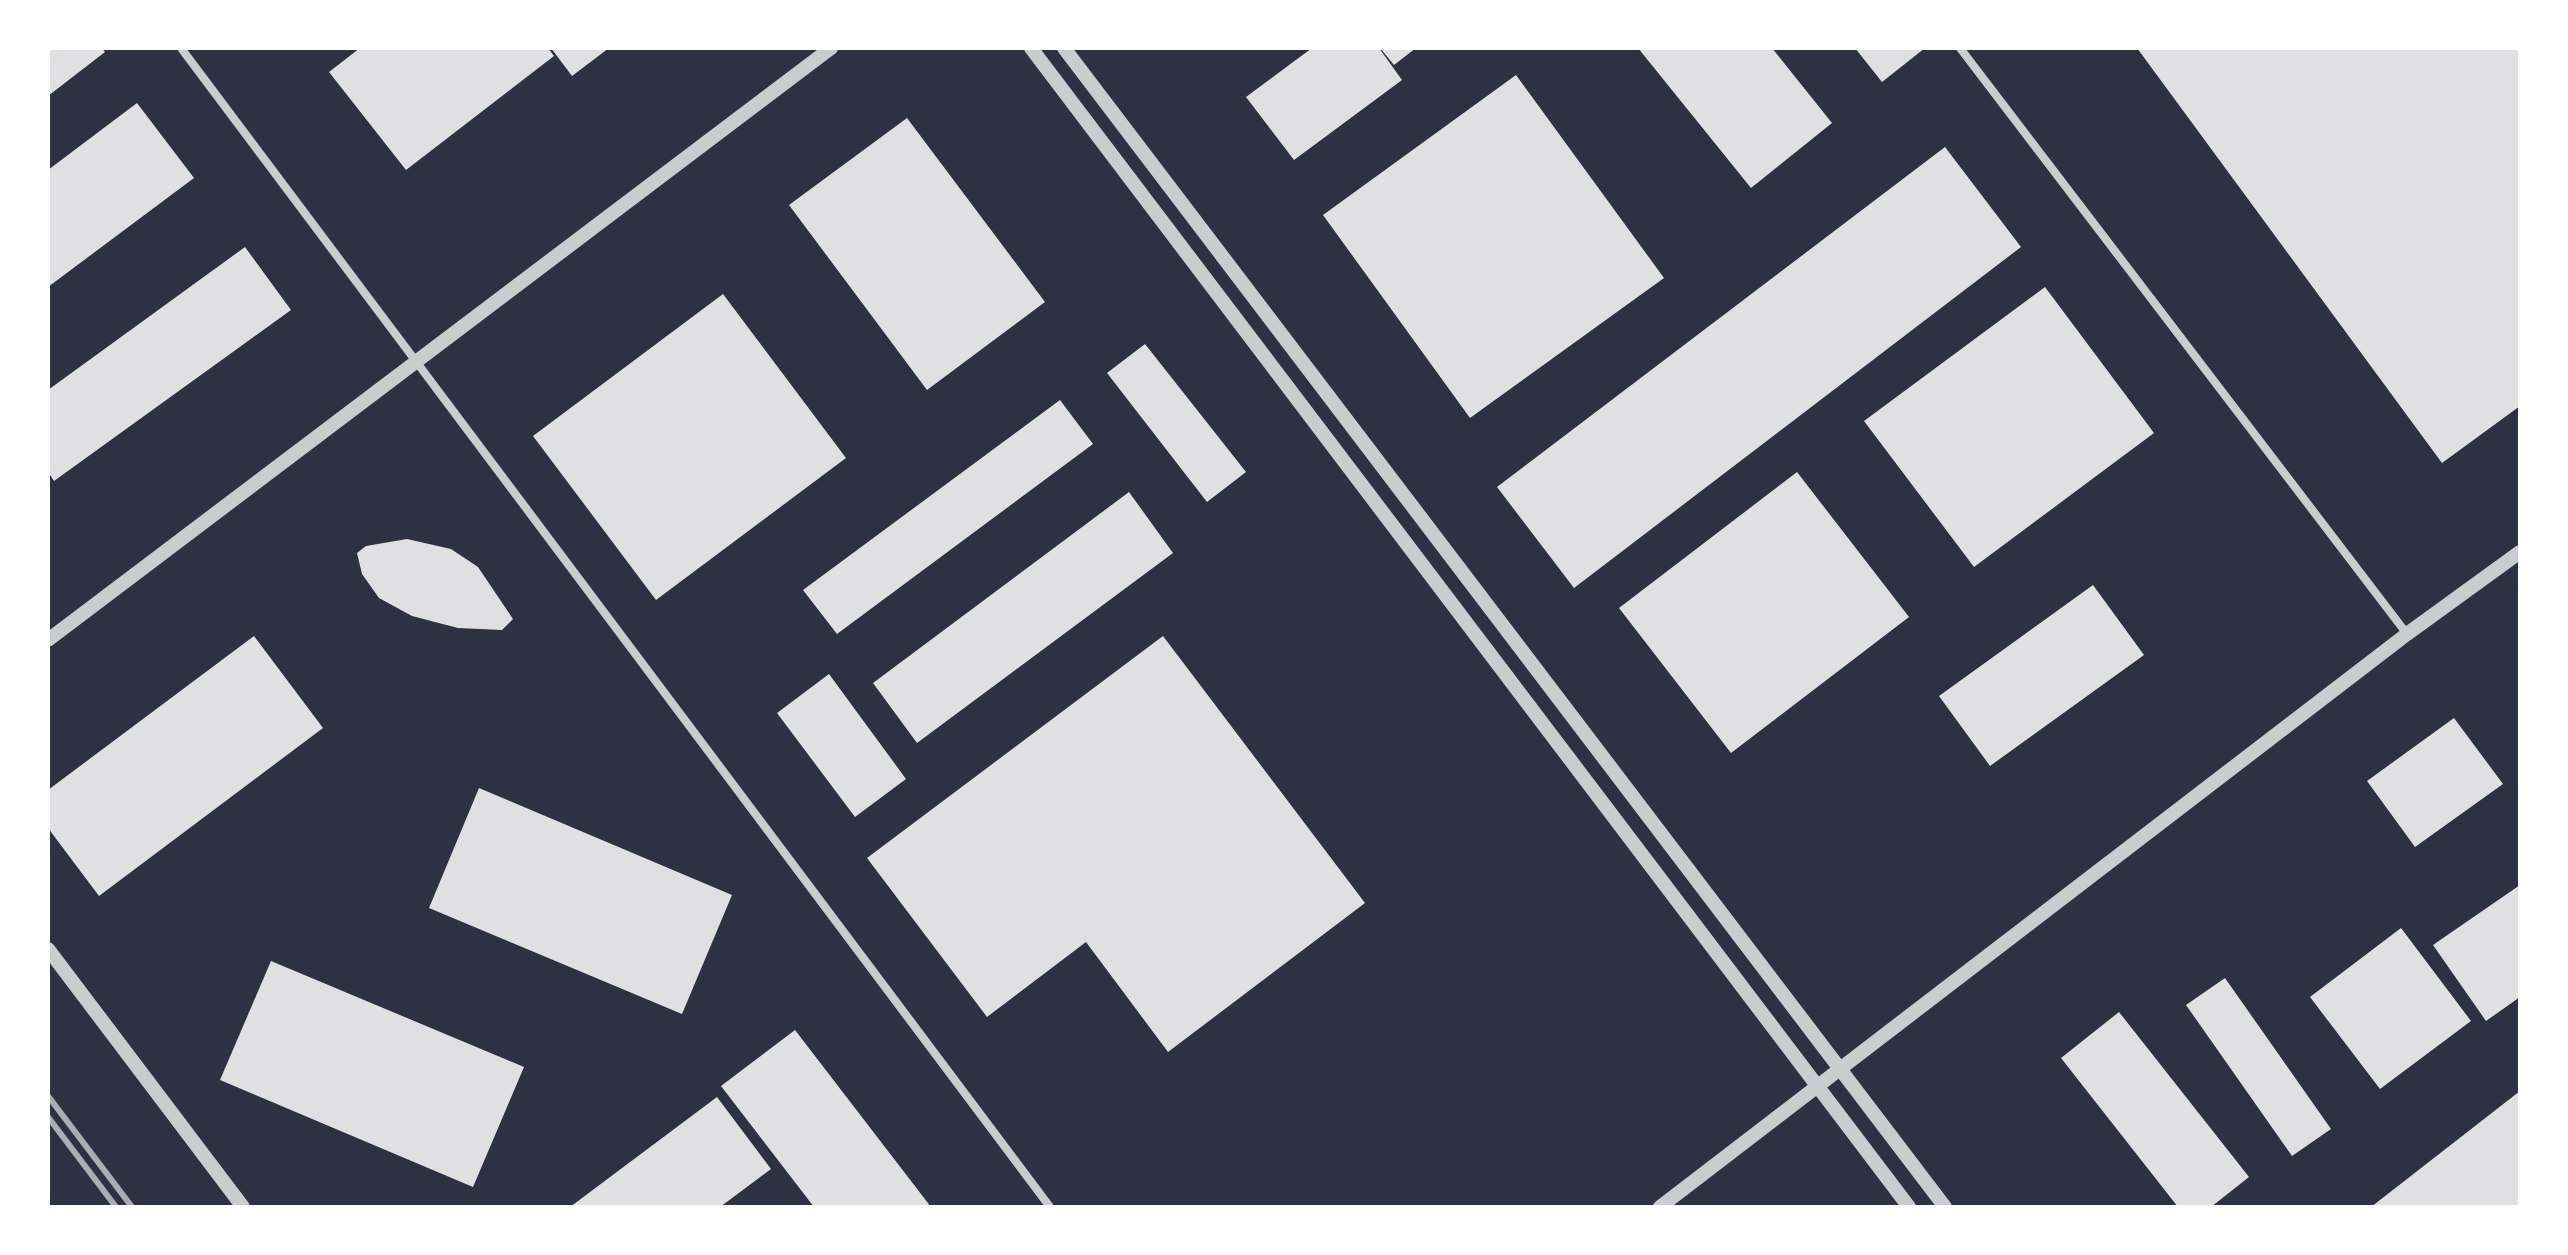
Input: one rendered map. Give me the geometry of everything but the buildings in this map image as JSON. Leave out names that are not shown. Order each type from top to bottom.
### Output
[{"type":"street","points":[[181,48],[1050,1207]]},
{"type":"street","points":[[48,640],[831,48]]},
{"type":"street","points":[[1031,48],[1909,1207]]},
{"type":"street","points":[[1064,48],[1580,730],[1842,1067],[1945,1207]]},
{"type":"street","points":[[1960,48],[2407,634]]},
{"type":"street","points":[[1660,1207],[2407,634],[2520,552]]},
{"type":"street","points":[[48,949],[243,1207]]},
{"type":"railway","points":[[48,1096],[132,1207]]},
{"type":"railway","points":[[48,1117],[116,1207]]}]
